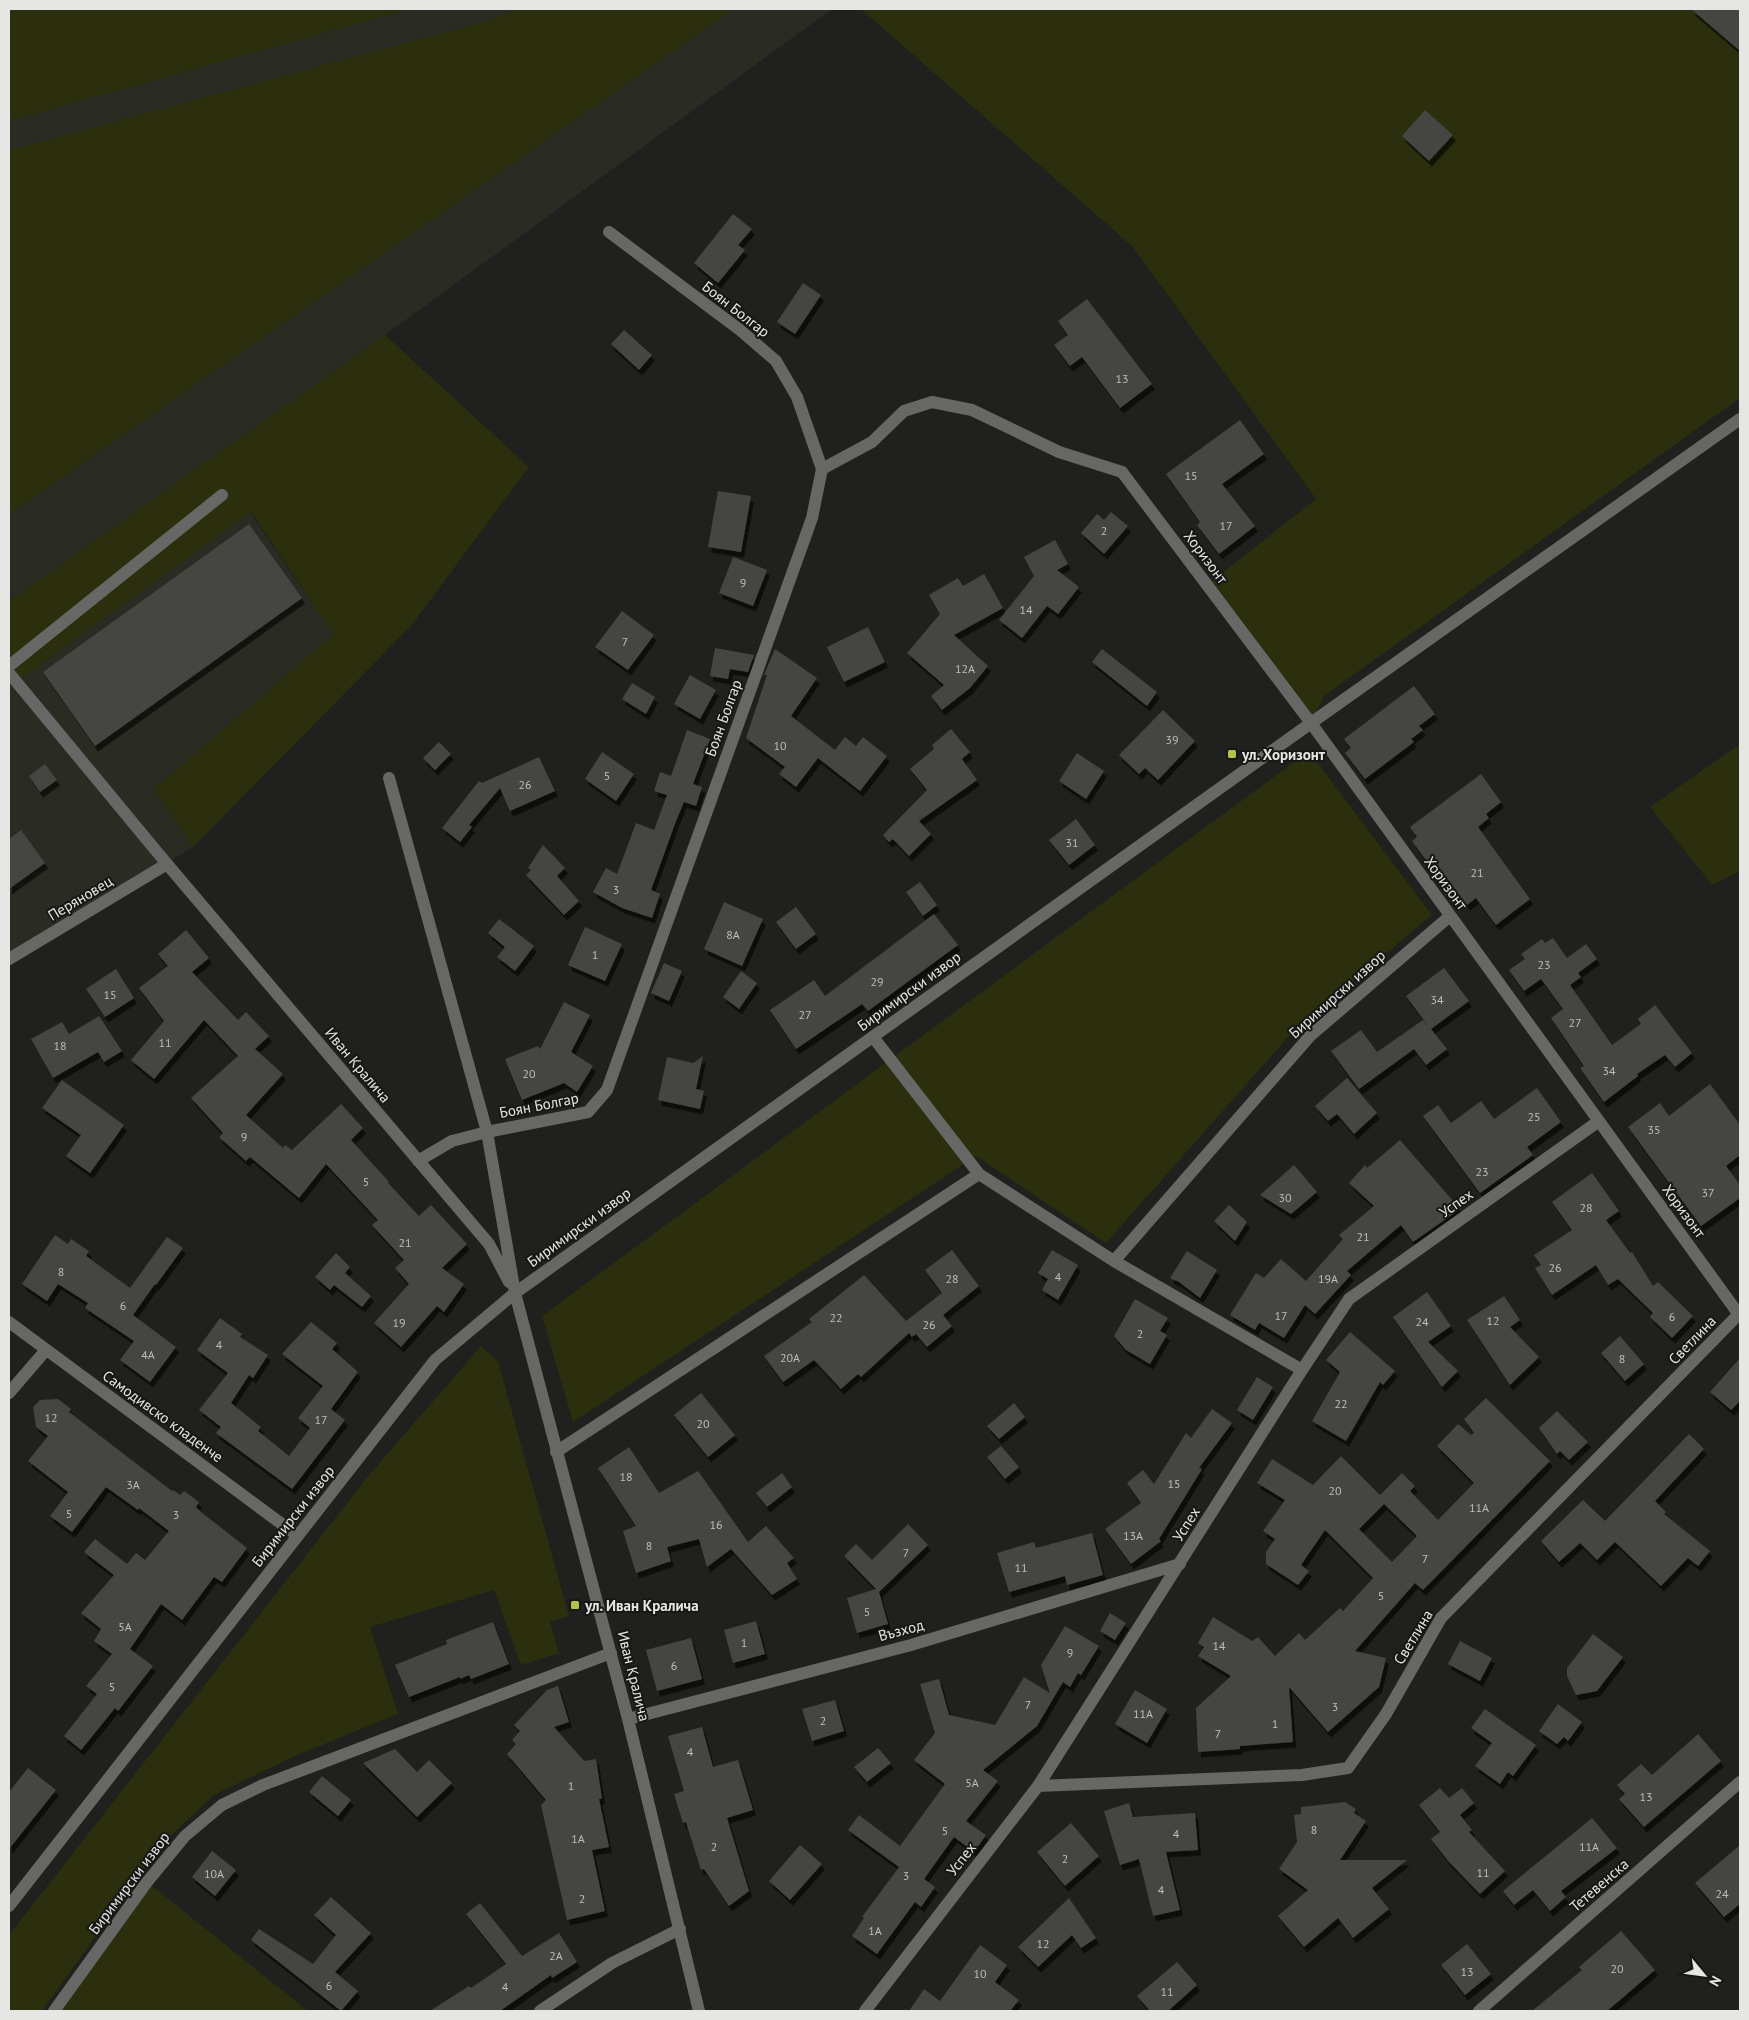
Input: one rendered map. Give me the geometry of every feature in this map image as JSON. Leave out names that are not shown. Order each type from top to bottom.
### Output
[{"type":"street","name":"Боян Болгар","points":[[418,1161],[452,1141],[487,1132],[588,1112],[607,1090],[812,518],[822,469],[796,397],[776,361],[740,330],[609,232]]},
{"type":"street","name":"Хоризонт","points":[[822,469],[872,442],[904,411],[932,402],[972,410],[1059,452],[1122,472],[1311,723],[1740,1315]]},
{"type":"street","name":"Биримирски извор","points":[[9,1906],[436,1360],[515,1293],[1311,723],[1740,419]]},
{"type":"street","points":[[9,666],[222,496]]},
{"type":"street","name":"Иван Кралича","points":[[9,673],[167,864],[489,1244],[515,1293]]},
{"type":"street","name":"Иван Кралича","points":[[388,778],[487,1132],[515,1293],[628,1719],[699,2011]]},
{"type":"street","name":"Перяновец","points":[[9,959],[167,864]]},
{"type":"street","name":"Биримирски извор","points":[[1114,1262],[1310,1036],[1450,916]]},
{"type":"street","points":[[873,1037],[979,1174],[1114,1262],[1302,1370]]},
{"type":"street","name":"Успех","points":[[865,2011],[1038,1786],[1349,1299],[1599,1121]]},
{"type":"street","points":[[556,1452],[979,1174]]},
{"type":"street","name":"Светлина","points":[[1038,1786],[1302,1775],[1348,1768],[1386,1714],[1441,1618],[1740,1315]]},
{"type":"street","name":"Самодивско кладенче","points":[[9,1322],[298,1536]]},
{"type":"street","points":[[9,1393],[46,1350]]},
{"type":"street","name":"Възход","points":[[628,1719],[911,1645],[1180,1564]]},
{"type":"street","name":"Биримирски извор","points":[[54,2011],[147,1882],[178,1843],[222,1805],[263,1785],[611,1653]]},
{"type":"street","name":"Тетевенска","points":[[1479,2011],[1740,1782]]},
{"type":"street","points":[[540,2011],[612,1963],[680,1929]]},
{"type":"shaded area","points":[[410,9],[517,9],[483,22],[9,150],[9,121]]},
{"type":"shaded area","points":[[734,9],[832,9],[385,335],[9,601],[9,515]]},
{"type":"shaded area","points":[[250,512],[333,634],[154,789],[193,847],[9,959],[9,673],[15,683]]},
{"type":"green space","points":[[9,9],[410,9],[9,121]]},
{"type":"green space","points":[[517,9],[734,9],[9,515],[9,150],[483,22]]},
{"type":"green space","points":[[861,9],[1691,9],[1740,51],[1740,398],[1324,696],[1311,723],[1207,585],[1316,499],[1132,246]]},
{"type":"green space","points":[[385,335],[529,467],[411,626],[193,847],[154,789],[333,634],[251,512],[15,683],[9,673],[9,601]]},
{"type":"green space","points":[[1740,744],[1740,871],[1712,885],[1650,807]]},
{"type":"green space","points":[[1309,751],[1432,915],[1296,1028],[1106,1243],[976,1156],[573,1422],[542,1316]]},
{"type":"green space","points":[[481,1346],[498,1362],[569,1616],[550,1622],[559,1653],[521,1665],[494,1590],[370,1627],[398,1714],[295,1756],[214,1795],[162,1844],[42,2011],[9,2011],[9,1935],[369,1475]]},
{"type":"green space","points":[[147,1882],[308,2011],[54,2011]]},
{"type":"building","points":[[1691,9],[1740,9],[1740,51]]},
{"type":"building","points":[[1425,110],[1453,135],[1429,161],[1402,136]]},
{"type":"building","points":[[733,214],[752,229],[738,245],[745,250],[718,283],[694,263]]},
{"type":"building","points":[[803,283],[821,295],[795,334],[777,322]]},
{"type":"building","points":[[1087,299],[1152,384],[1120,408],[1082,357],[1070,366],[1054,345],[1068,335],[1058,321]]},
{"type":"building","points":[[624,330],[652,355],[639,370],[611,344]]},
{"type":"building","points":[[1240,420],[1264,454],[1222,484],[1255,526],[1219,554],[1197,525],[1200,522],[1166,474]]},
{"type":"building","points":[[718,491],[751,496],[741,552],[708,547]]},
{"type":"building","points":[[1111,512],[1128,526],[1104,554],[1081,533],[1097,514],[1104,520]]},
{"type":"building","points":[[249,524],[302,598],[95,746],[43,672]]},
{"type":"building","points":[[1055,540],[1068,564],[1057,570],[1079,587],[1058,614],[1047,606],[1022,638],[999,620],[1034,576],[1024,557]]},
{"type":"building","points":[[733,557],[767,570],[753,606],[719,593]]},
{"type":"building","points":[[984,574],[1003,608],[954,635],[988,666],[970,688],[942,710],[931,696],[944,685],[907,653],[940,614],[929,595],[958,578],[963,586]]},
{"type":"building","points":[[622,611],[654,635],[628,670],[595,647]]},
{"type":"building","points":[[868,627],[885,662],[844,682],[827,647]]},
{"type":"building","points":[[715,648],[754,655],[748,672],[730,669],[728,679],[710,676]]},
{"type":"building","points":[[775,649],[817,678],[791,716],[835,750],[845,737],[856,746],[863,737],[887,756],[860,791],[818,758],[796,787],[779,774],[785,767],[746,738],[767,675],[764,675]]},
{"type":"building","points":[[1102,649],[1157,692],[1147,706],[1092,662]]},
{"type":"building","points":[[690,675],[716,690],[700,719],[674,704]]},
{"type":"building","points":[[632,683],[655,697],[646,714],[622,699]]},
{"type":"building","points":[[1414,686],[1435,714],[1419,726],[1423,730],[1411,739],[1414,742],[1365,779],[1345,753],[1351,748],[1344,739]]},
{"type":"building","points":[[1163,710],[1195,741],[1158,780],[1145,768],[1139,774],[1119,755]]},
{"type":"building","points":[[951,729],[970,752],[962,759],[977,780],[919,821],[931,834],[909,856],[893,839],[889,842],[883,835],[927,790],[910,769],[934,749],[932,745]]},
{"type":"building","points":[[687,730],[710,739],[693,784],[702,787],[696,806],[684,802],[676,821],[651,890],[660,894],[652,918],[622,908],[593,892],[606,868],[617,874],[636,823],[654,830],[667,795],[654,791],[660,772],[671,776]]},
{"type":"building","points":[[439,742],[451,754],[435,770],[423,758]]},
{"type":"building","points":[[602,752],[634,774],[616,801],[585,779]]},
{"type":"building","points":[[1077,753],[1104,771],[1086,799],[1059,781]]},
{"type":"building","points":[[539,757],[555,791],[510,811],[500,788],[469,825],[472,827],[460,842],[442,828],[479,781],[482,783]]},
{"type":"building","points":[[45,764],[57,780],[40,792],[29,776]]},
{"type":"building","points":[[1481,774],[1501,802],[1486,814],[1489,818],[1478,827],[1530,899],[1496,925],[1476,898],[1467,905],[1436,864],[1431,867],[1412,841],[1417,837],[1410,827]]},
{"type":"building","points":[[1076,819],[1095,845],[1069,865],[1049,840]]},
{"type":"building","points":[[21,830],[45,863],[9,889],[9,839]]},
{"type":"building","points":[[543,845],[565,868],[557,876],[579,901],[564,915],[526,875],[531,870],[528,868]]},
{"type":"building","points":[[920,882],[937,905],[923,916],[906,892]]},
{"type":"building","points":[[724,902],[763,919],[742,966],[704,949]]},
{"type":"building","points":[[796,907],[816,934],[796,949],[776,922]]},
{"type":"building","points":[[934,914],[958,945],[868,1011],[862,1004],[796,1049],[770,1010],[814,980],[825,996]]},
{"type":"building","points":[[499,919],[534,946],[515,971],[497,957],[505,947],[488,933]]},
{"type":"building","points":[[585,927],[622,944],[605,981],[568,965]]},
{"type":"building","points":[[186,930],[209,958],[192,972],[238,1020],[246,1012],[269,1036],[255,1049],[283,1074],[246,1115],[283,1148],[285,1145],[292,1150],[341,1104],[363,1128],[351,1140],[388,1183],[419,1216],[431,1205],[467,1244],[442,1268],[464,1284],[444,1312],[437,1306],[401,1347],[374,1323],[409,1284],[395,1268],[404,1260],[372,1225],[378,1220],[326,1164],[299,1198],[250,1157],[246,1161],[219,1137],[223,1133],[191,1098],[238,1056],[204,1020],[154,1079],[131,1060],[164,1021],[139,988],[168,966],[158,954]]},
{"type":"building","points":[[1553,938],[1567,958],[1586,944],[1597,959],[1578,973],[1581,977],[1570,985],[1612,1045],[1641,1024],[1638,1019],[1655,1005],[1692,1053],[1675,1067],[1665,1055],[1637,1074],[1638,1076],[1604,1102],[1580,1068],[1584,1066],[1551,1018],[1563,1009],[1541,979],[1524,991],[1509,970],[1525,959],[1521,954],[1542,939],[1545,943]]},
{"type":"building","points":[[664,963],[682,971],[669,1001],[651,993]]},
{"type":"building","points":[[1444,968],[1469,1001],[1431,1029],[1447,1049],[1426,1065],[1414,1049],[1359,1089],[1331,1051],[1361,1030],[1377,1052],[1423,1020],[1429,1027],[1406,996]]},
{"type":"building","points":[[116,969],[134,998],[105,1017],[86,989]]},
{"type":"building","points":[[741,971],[757,983],[739,1009],[723,997]]},
{"type":"building","points":[[564,1002],[590,1015],[571,1052],[593,1066],[577,1092],[564,1083],[522,1100],[505,1059],[538,1046],[540,1049]]},
{"type":"building","points":[[99,1016],[122,1051],[104,1062],[98,1052],[53,1078],[31,1039],[62,1022],[69,1034]]},
{"type":"building","points":[[703,1056],[696,1089],[704,1091],[700,1109],[658,1100],[667,1057],[693,1063]]},
{"type":"building","points":[[1347,1078],[1377,1113],[1354,1134],[1337,1114],[1328,1121],[1315,1106]]},
{"type":"building","points":[[62,1080],[124,1125],[90,1173],[66,1156],[81,1135],[42,1108]]},
{"type":"building","points":[[1710,1084],[1740,1125],[1740,1155],[1726,1166],[1740,1185],[1740,1198],[1701,1226],[1628,1127],[1660,1103],[1669,1116]]},
{"type":"building","points":[[1537,1088],[1561,1122],[1527,1147],[1533,1155],[1480,1193],[1423,1116],[1438,1105],[1451,1123],[1481,1101],[1494,1119]]},
{"type":"building","points":[[1400,1140],[1460,1209],[1413,1242],[1401,1225],[1347,1271],[1351,1275],[1315,1314],[1305,1305],[1284,1338],[1259,1323],[1255,1330],[1230,1315],[1256,1273],[1264,1278],[1281,1259],[1306,1281],[1343,1239],[1339,1235],[1374,1206],[1349,1183],[1365,1165],[1367,1168]]},
{"type":"building","points":[[1294,1165],[1317,1192],[1291,1214],[1260,1195]]},
{"type":"building","points":[[1592,1173],[1619,1211],[1606,1220],[1630,1253],[1632,1252],[1653,1286],[1658,1282],[1693,1316],[1672,1338],[1650,1317],[1653,1313],[1618,1279],[1608,1285],[1596,1265],[1552,1295],[1535,1268],[1541,1265],[1534,1255],[1572,1230],[1552,1202]]},
{"type":"building","points":[[1229,1205],[1247,1222],[1235,1241],[1214,1221]]},
{"type":"building","points":[[55,1235],[68,1244],[71,1239],[89,1251],[86,1256],[130,1288],[167,1237],[183,1248],[133,1315],[176,1347],[150,1382],[120,1360],[134,1341],[85,1308],[88,1303],[58,1284],[47,1301],[22,1284]]},
{"type":"building","points":[[952,1250],[979,1286],[943,1315],[952,1326],[927,1347],[916,1334],[912,1337],[909,1333],[861,1377],[858,1374],[841,1389],[814,1360],[783,1382],[764,1356],[812,1322],[809,1319],[864,1275],[906,1321],[942,1293],[925,1270]]},
{"type":"building","points":[[1052,1250],[1078,1265],[1058,1300],[1042,1290],[1048,1279],[1038,1273]]},
{"type":"building","points":[[1187,1251],[1217,1270],[1200,1298],[1179,1282],[1170,1278]]},
{"type":"building","points":[[336,1253],[350,1267],[345,1273],[371,1296],[362,1307],[334,1285],[330,1290],[315,1277]]},
{"type":"building","points":[[1427,1292],[1451,1326],[1428,1342],[1458,1371],[1442,1387],[1393,1317]]},
{"type":"building","points":[[1504,1296],[1520,1320],[1510,1327],[1539,1357],[1510,1385],[1467,1320]]},
{"type":"building","points":[[1135,1299],[1168,1318],[1160,1331],[1167,1335],[1150,1364],[1126,1350],[1114,1336]]},
{"type":"building","points":[[220,1318],[242,1334],[240,1337],[268,1355],[253,1378],[249,1375],[231,1403],[261,1427],[258,1431],[289,1456],[310,1428],[298,1418],[323,1386],[282,1354],[311,1322],[337,1343],[332,1349],[358,1372],[331,1409],[345,1420],[292,1489],[216,1433],[221,1427],[199,1410],[228,1373],[197,1350]]},
{"type":"building","points":[[1350,1332],[1395,1371],[1383,1385],[1380,1382],[1346,1441],[1312,1421],[1340,1372],[1326,1360]]},
{"type":"building","points":[[1620,1336],[1644,1364],[1625,1381],[1601,1353]]},
{"type":"building","points":[[1740,1358],[1740,1401],[1731,1410],[1710,1392]]},
{"type":"building","points":[[1257,1377],[1273,1387],[1253,1420],[1237,1410]]},
{"type":"building","points":[[701,1393],[735,1435],[708,1457],[674,1415]]},
{"type":"building","points":[[1486,1398],[1550,1461],[1423,1590],[1415,1583],[1355,1651],[1386,1658],[1379,1687],[1328,1732],[1289,1687],[1293,1742],[1240,1746],[1240,1749],[1198,1752],[1196,1708],[1231,1676],[1198,1656],[1204,1647],[1198,1643],[1213,1617],[1252,1641],[1258,1637],[1275,1656],[1299,1633],[1305,1640],[1340,1608],[1343,1611],[1373,1578],[1325,1530],[1301,1565],[1309,1571],[1298,1585],[1266,1564],[1266,1552],[1275,1539],[1263,1531],[1285,1500],[1257,1483],[1272,1459],[1313,1485],[1341,1456],[1380,1495],[1402,1473],[1415,1486],[1410,1491],[1438,1520],[1474,1483],[1437,1446],[1458,1424],[1471,1435],[1474,1433],[1464,1419]],"holes":[[[1384,1504],[1417,1536],[1392,1562],[1359,1529]]]},
{"type":"building","points":[[58,1399],[71,1409],[69,1412],[172,1491],[180,1495],[184,1491],[199,1502],[196,1507],[201,1512],[247,1548],[222,1582],[214,1577],[182,1620],[161,1604],[130,1649],[153,1666],[118,1711],[115,1708],[81,1750],[64,1736],[97,1694],[86,1686],[112,1654],[94,1641],[101,1629],[81,1613],[114,1575],[84,1552],[95,1539],[127,1564],[136,1553],[145,1560],[169,1531],[139,1508],[138,1510],[106,1487],[72,1532],[50,1516],[68,1492],[28,1461],[48,1436],[36,1427],[33,1407],[40,1400]]},
{"type":"building","points":[[1014,1403],[1025,1417],[999,1439],[987,1426]]},
{"type":"building","points":[[1212,1409],[1232,1423],[1199,1468],[1202,1469],[1159,1539],[1161,1541],[1131,1564],[1105,1529],[1141,1503],[1127,1483],[1143,1470],[1154,1484],[1186,1433],[1191,1438]]},
{"type":"building","points":[[1557,1411],[1588,1442],[1569,1460],[1560,1451],[1557,1454],[1539,1428]]},
{"type":"building","points":[[1689,1434],[1704,1449],[1655,1501],[1666,1512],[1664,1514],[1710,1551],[1698,1566],[1688,1558],[1661,1586],[1615,1542],[1597,1560],[1580,1543],[1559,1562],[1541,1541],[1583,1500],[1605,1521]]},
{"type":"building","points":[[1001,1446],[1019,1467],[1005,1479],[987,1457]]},
{"type":"building","points":[[629,1447],[659,1493],[698,1471],[748,1542],[766,1526],[794,1558],[787,1563],[797,1579],[772,1595],[731,1549],[707,1567],[699,1539],[667,1547],[671,1561],[636,1573],[623,1531],[636,1526],[598,1468]]},
{"type":"building","points":[[782,1473],[792,1487],[767,1507],[756,1493]]},
{"type":"building","points":[[908,1524],[928,1545],[879,1592],[888,1624],[857,1633],[847,1598],[876,1589],[844,1556],[856,1544],[872,1560]]},
{"type":"building","points":[[1092,1533],[1103,1575],[1067,1585],[1065,1576],[1009,1592],[997,1553],[1034,1542],[1036,1548]]},
{"type":"building","points":[[1110,1613],[1126,1623],[1115,1640],[1100,1631]]},
{"type":"building","points":[[756,1621],[765,1654],[733,1663],[724,1630]]},
{"type":"building","points":[[493,1622],[509,1664],[471,1679],[469,1675],[460,1679],[460,1677],[409,1697],[395,1665],[447,1644],[446,1640]]},
{"type":"building","points":[[1065,1626],[1099,1646],[1081,1675],[1078,1673],[1070,1687],[1063,1682],[1037,1726],[983,1770],[998,1781],[966,1821],[986,1835],[974,1852],[954,1837],[924,1879],[935,1887],[921,1907],[915,1902],[877,1954],[852,1936],[864,1918],[862,1917],[899,1867],[848,1830],[859,1815],[900,1846],[945,1784],[914,1760],[935,1733],[920,1684],[939,1679],[949,1715],[995,1725],[1024,1677],[1050,1693],[1041,1665]]},
{"type":"building","points":[[1593,1634],[1623,1657],[1597,1691],[1576,1695],[1567,1676],[1567,1668]]},
{"type":"building","points":[[691,1638],[702,1679],[657,1691],[646,1650]]},
{"type":"building","points":[[1460,1641],[1492,1658],[1480,1681],[1448,1664]]},
{"type":"building","points":[[558,1686],[569,1722],[554,1727],[584,1761],[596,1759],[602,1799],[599,1799],[609,1847],[592,1850],[605,1911],[567,1920],[541,1805],[546,1800],[507,1754],[516,1744],[512,1740],[520,1731],[514,1725],[547,1690]]},
{"type":"building","points":[[1135,1690],[1167,1709],[1147,1743],[1115,1724]]},
{"type":"building","points":[[835,1700],[844,1731],[812,1741],[802,1709]]},
{"type":"building","points":[[1558,1704],[1582,1722],[1568,1741],[1564,1737],[1557,1744],[1539,1731]]},
{"type":"building","points":[[1485,1709],[1536,1745],[1513,1776],[1508,1772],[1500,1784],[1475,1766],[1492,1743],[1471,1728]]},
{"type":"building","points":[[702,1727],[713,1767],[738,1760],[753,1810],[727,1818],[749,1891],[729,1906],[704,1869],[701,1870],[686,1822],[683,1823],[674,1794],[684,1791],[668,1736]]},
{"type":"building","points":[[1698,1734],[1721,1761],[1644,1827],[1619,1799],[1625,1794],[1617,1785],[1641,1764],[1652,1775]]},
{"type":"building","points":[[878,1748],[891,1763],[867,1782],[854,1767]]},
{"type":"building","points":[[395,1749],[417,1772],[429,1760],[452,1783],[417,1817],[363,1763]]},
{"type":"building","points":[[28,1768],[56,1790],[9,1849],[9,1792]]},
{"type":"building","points":[[322,1776],[351,1800],[338,1816],[309,1792]]},
{"type":"building","points":[[1440,1788],[1449,1798],[1462,1788],[1474,1803],[1460,1815],[1472,1830],[1469,1832],[1505,1871],[1480,1894],[1449,1862],[1431,1839],[1440,1832],[1419,1805]]},
{"type":"building","points":[[1345,1802],[1356,1809],[1354,1813],[1366,1821],[1340,1860],[1407,1860],[1372,1888],[1389,1909],[1353,1938],[1338,1918],[1304,1947],[1278,1916],[1308,1890],[1279,1869],[1297,1842],[1294,1815],[1301,1814],[1301,1807]]},
{"type":"building","points":[[1129,1803],[1133,1817],[1195,1813],[1198,1850],[1166,1852],[1180,1910],[1153,1916],[1139,1859],[1120,1865],[1104,1811]]},
{"type":"building","points":[[1592,1818],[1617,1848],[1561,1891],[1566,1897],[1550,1911],[1533,1890],[1514,1905],[1503,1891]]},
{"type":"building","points":[[1071,1823],[1099,1856],[1065,1886],[1037,1852]]},
{"type":"building","points":[[800,1845],[822,1864],[790,1900],[769,1881]]},
{"type":"building","points":[[1740,1845],[1740,1904],[1724,1917],[1695,1883]]},
{"type":"building","points":[[212,1851],[236,1870],[215,1896],[192,1877]]},
{"type":"building","points":[[331,1897],[371,1933],[335,1972],[358,1991],[341,2011],[251,1940],[259,1929],[313,1964],[336,1935],[314,1915]]},
{"type":"building","points":[[1069,1898],[1096,1938],[1081,1948],[1072,1935],[1038,1967],[1018,1947]]},
{"type":"building","points":[[480,1903],[522,1956],[559,1933],[577,1962],[552,1978],[551,1975],[500,2011],[430,2011],[469,1986],[471,1988],[506,1964],[466,1914]]},
{"type":"building","points":[[1621,1931],[1655,1970],[1607,2011],[1532,2011],[1582,1970],[1579,1967]]},
{"type":"building","points":[[1467,1944],[1491,1974],[1465,1995],[1441,1965]]},
{"type":"building","points":[[980,1945],[1007,1965],[995,1982],[1019,2000],[1010,2011],[909,2011],[924,1989],[940,2001]]},
{"type":"building","points":[[1177,1962],[1197,1985],[1168,2011],[1150,2011],[1137,1996]]},
{"type":"place","name":"ул. Хоризонт","points":[[1232,754]]},
{"type":"place","name":"ул. Иван Кралича","points":[[575,1605]]}]
